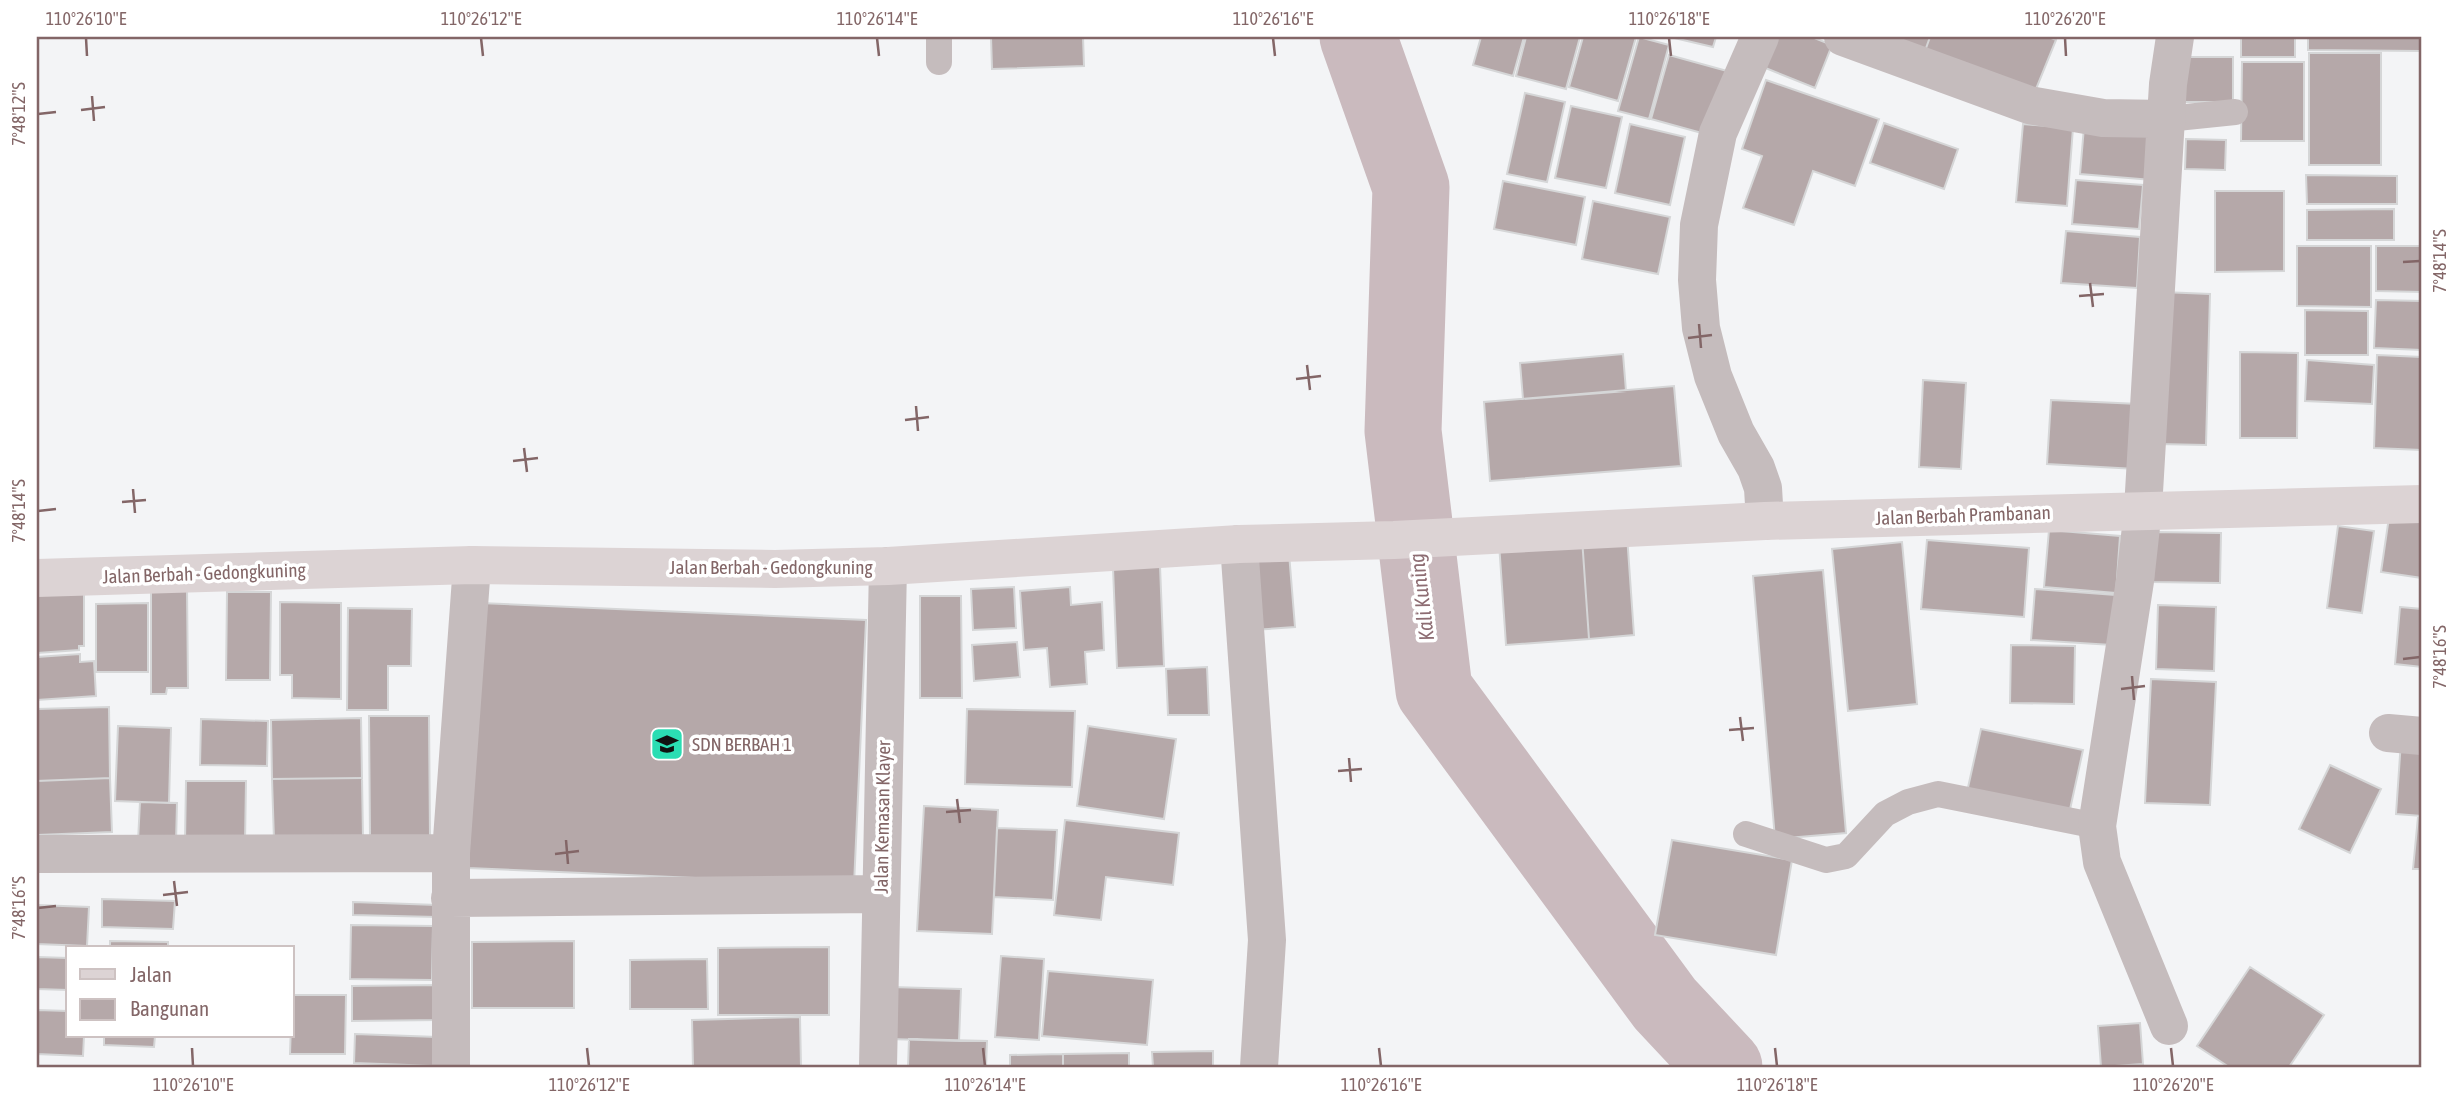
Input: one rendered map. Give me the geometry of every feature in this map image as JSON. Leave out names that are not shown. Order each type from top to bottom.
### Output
[{"type":"main road","name":"Jalan Berbah Prambanan","points":[[1505,535],[1765,521],[2143,509],[2422,504]]},
{"type":"main road","name":"Jalan Berbah - Gedongkuning","points":[[37,578],[472,565],[775,569],[888,566],[1239,544],[1505,535]]},
{"type":"street","points":[[1760,37],[1718,133],[1699,225],[1698,279],[1701,328],[1713,376],[1737,433],[1756,468],[1763,488],[1765,521]]},
{"type":"street","points":[[1843,37],[2029,105],[2103,118],[2167,119]]},
{"type":"street","points":[[2168,1026],[2102,862],[2097,826],[2135,581],[2143,509],[2167,119],[2175,37]]},
{"type":"street","points":[[1239,544],[1267,940],[1259,1067]]},
{"type":"street","points":[[450,1067],[451,853],[472,565]]},
{"type":"street","name":"Jalan Kemasan Klayer","points":[[878,1067],[888,566]]},
{"type":"street","points":[[37,854],[451,853]]},
{"type":"street","points":[[450,898],[880,894]]},
{"type":"lane","points":[[2167,119],[2235,112]]},
{"type":"lane","points":[[1746,834],[1826,860],[1846,856],[1885,814],[1909,802],[1938,794],[2097,826]]},
{"type":"building","points":[[991,37],[1083,37],[1084,66],[992,69]]},
{"type":"building","points":[[1481,37],[1524,37],[1513,76],[1473,65]]},
{"type":"building","points":[[1526,37],[1580,37],[1566,89],[1516,76]]},
{"type":"building","points":[[1583,37],[1636,37],[1618,101],[1569,87]]},
{"type":"building","points":[[1639,37],[1669,45],[1649,119],[1618,111]]},
{"type":"building","points":[[1670,37],[1716,37],[1713,47]]},
{"type":"building","points":[[1770,37],[1812,37],[1832,45],[1815,88],[1758,65]]},
{"type":"building","points":[[1890,37],[1930,37],[1925,51]]},
{"type":"building","points":[[1930,37],[2049,37],[2056,40],[2034,94],[1925,51]]},
{"type":"building","points":[[2241,37],[2295,37],[2295,57],[2241,57]]},
{"type":"building","points":[[2308,37],[2420,37],[2420,51],[2308,50]]},
{"type":"building","points":[[2309,53],[2381,53],[2381,165],[2309,165]]},
{"type":"building","points":[[1669,55],[1727,71],[1709,135],[1651,119]]},
{"type":"building","points":[[2181,57],[2233,57],[2233,102],[2182,102]]},
{"type":"building","points":[[2242,62],[2304,62],[2304,141],[2241,141]]},
{"type":"building","points":[[1766,80],[1879,119],[1855,186],[1813,171],[1794,225],[1743,208],[1762,156],[1742,149]]},
{"type":"building","points":[[1525,93],[1565,102],[1547,182],[1507,174]]},
{"type":"building","points":[[1571,106],[1622,117],[1606,188],[1555,178]]},
{"type":"building","points":[[1884,123],[1958,149],[1944,189],[1870,163]]},
{"type":"building","points":[[1630,124],[1685,137],[1670,205],[1615,193]]},
{"type":"building","points":[[2023,124],[2073,128],[2067,206],[2016,202]]},
{"type":"building","points":[[2084,127],[2155,132],[2152,180],[2080,174]]},
{"type":"building","points":[[2186,139],[2226,140],[2225,170],[2185,169]]},
{"type":"building","points":[[2306,175],[2397,176],[2397,204],[2307,204]]},
{"type":"building","points":[[2076,180],[2143,185],[2139,229],[2072,224]]},
{"type":"building","points":[[1503,181],[1585,197],[1576,245],[1494,229]]},
{"type":"building","points":[[2215,191],[2284,191],[2284,271],[2215,272]]},
{"type":"building","points":[[1593,201],[1670,217],[1658,274],[1582,259]]},
{"type":"building","points":[[2394,209],[2394,240],[2307,240],[2307,210]]},
{"type":"building","points":[[2066,231],[2140,237],[2137,288],[2061,283]]},
{"type":"building","points":[[2297,246],[2371,246],[2371,307],[2297,306]]},
{"type":"building","points":[[2376,246],[2422,246],[2422,292],[2376,291]]},
{"type":"building","points":[[2162,292],[2210,294],[2206,445],[2158,444]]},
{"type":"building","points":[[2376,300],[2422,301],[2422,350],[2374,348]]},
{"type":"building","points":[[2305,310],[2368,311],[2368,355],[2305,355]]},
{"type":"building","points":[[2240,352],[2298,353],[2297,438],[2240,438]]},
{"type":"building","points":[[1623,354],[1626,391],[1523,399],[1520,363]]},
{"type":"building","points":[[2377,355],[2422,357],[2422,450],[2374,448]]},
{"type":"building","points":[[2307,360],[2374,365],[2372,404],[2305,401]]},
{"type":"building","points":[[1923,380],[1966,383],[1961,469],[1919,467]]},
{"type":"building","points":[[1674,386],[1681,466],[1490,481],[1484,402]]},
{"type":"building","points":[[2051,400],[2139,404],[2136,469],[2047,464]]},
{"type":"building","points":[[2389,517],[2422,521],[2422,578],[2381,572]]},
{"type":"building","points":[[2338,526],[2374,531],[2362,613],[2327,608]]},
{"type":"building","points":[[2049,530],[2120,536],[2116,593],[2044,587]]},
{"type":"building","points":[[2154,532],[2221,533],[2220,583],[2153,582]]},
{"type":"building","points":[[1627,535],[1634,635],[1589,639],[1582,538]]},
{"type":"building","points":[[1582,538],[1589,639],[1506,645],[1499,543]]},
{"type":"building","points":[[1927,540],[2029,548],[2024,617],[1921,609]]},
{"type":"building","points":[[1902,542],[1917,704],[1848,711],[1832,549]]},
{"type":"building","points":[[1289,553],[1295,627],[1253,630],[1247,557]]},
{"type":"building","points":[[1160,566],[1164,666],[1117,668],[1113,568]]},
{"type":"building","points":[[1823,570],[1846,833],[1775,839],[1753,576]]},
{"type":"building","points":[[84,584],[84,646],[79,646],[79,650],[37,653],[37,587]]},
{"type":"building","points":[[1014,587],[1016,628],[973,630],[971,589]]},
{"type":"building","points":[[1070,587],[1071,605],[1102,602],[1104,650],[1085,652],[1087,684],[1050,687],[1047,648],[1024,650],[1020,591]]},
{"type":"building","points":[[151,588],[187,588],[188,688],[167,688],[166,694],[151,694]]},
{"type":"building","points":[[2035,589],[2116,595],[2112,645],[2031,640]]},
{"type":"building","points":[[227,592],[271,592],[270,680],[226,680]]},
{"type":"building","points":[[920,596],[961,596],[962,698],[920,698]]},
{"type":"building","points":[[280,602],[341,603],[341,699],[292,698],[292,675],[280,675]]},
{"type":"building","points":[[148,603],[148,672],[96,672],[96,604]]},
{"type":"building","name":"SDN BERBAH 1","points":[[480,603],[866,620],[854,885],[468,868]]},
{"type":"building","points":[[2158,605],[2216,607],[2214,671],[2156,669]]},
{"type":"building","points":[[2400,607],[2422,609],[2422,667],[2395,664]]},
{"type":"building","points":[[348,608],[412,609],[411,666],[388,666],[388,710],[347,710]]},
{"type":"building","points":[[1017,642],[1020,677],[974,681],[972,645]]},
{"type":"building","points":[[2011,645],[2075,646],[2074,704],[2010,703]]},
{"type":"building","points":[[80,654],[80,662],[94,661],[96,696],[37,700],[37,657]]},
{"type":"building","points":[[1207,667],[1209,715],[1168,715],[1166,669]]},
{"type":"building","points":[[2151,679],[2216,682],[2210,805],[2145,803]]},
{"type":"building","points":[[109,707],[110,778],[37,781],[37,709]]},
{"type":"building","points":[[967,709],[1075,711],[1072,787],[965,784]]},
{"type":"building","points":[[369,716],[429,716],[430,837],[370,838]]},
{"type":"building","points":[[361,718],[362,778],[272,779],[271,720]]},
{"type":"building","points":[[201,719],[268,721],[267,766],[200,765]]},
{"type":"building","points":[[118,726],[171,728],[169,803],[115,801]]},
{"type":"building","points":[[1088,726],[1176,739],[1164,819],[1077,806]]},
{"type":"building","points":[[1981,729],[2083,750],[2069,814],[1967,792]]},
{"type":"building","points":[[2401,741],[2422,742],[2422,816],[2396,814]]},
{"type":"building","points":[[2330,765],[2381,789],[2350,853],[2299,829]]},
{"type":"building","points":[[110,778],[112,832],[37,835],[37,781]]},
{"type":"building","points":[[362,778],[363,838],[274,840],[272,779]]},
{"type":"building","points":[[186,781],[246,781],[245,843],[185,842]]},
{"type":"building","points":[[140,802],[177,803],[176,843],[138,841]]},
{"type":"building","points":[[924,806],[998,810],[992,934],[917,931]]},
{"type":"building","points":[[2418,817],[2422,818],[2422,869],[2413,869]]},
{"type":"building","points":[[1065,820],[1179,833],[1173,885],[1106,877],[1101,920],[1054,915]]},
{"type":"building","points":[[997,828],[1057,830],[1053,900],[994,897]]},
{"type":"building","points":[[1672,840],[1792,860],[1776,955],[1655,935]]},
{"type":"building","points":[[102,899],[175,901],[173,929],[102,927]]},
{"type":"building","points":[[353,902],[437,905],[437,917],[353,915]]},
{"type":"building","points":[[37,905],[89,907],[87,946],[37,944]]},
{"type":"building","points":[[351,925],[433,926],[432,980],[350,979]]},
{"type":"building","points":[[110,941],[168,942],[168,946],[110,946]]},
{"type":"building","points":[[574,941],[574,1008],[472,1008],[472,942]]},
{"type":"building","points":[[829,947],[829,1015],[718,1015],[718,948]]},
{"type":"building","points":[[1001,956],[1044,959],[1039,1040],[995,1037]]},
{"type":"building","points":[[37,957],[66,958],[66,990],[37,989]]},
{"type":"building","points":[[707,959],[708,1009],[630,1009],[630,960]]},
{"type":"building","points":[[2250,967],[2324,1015],[2289,1067],[2229,1067],[2197,1046]]},
{"type":"building","points":[[1048,971],[1153,980],[1147,1045],[1042,1036]]},
{"type":"building","points":[[440,985],[440,1020],[352,1021],[352,986]]},
{"type":"building","points":[[891,987],[961,989],[959,1041],[889,1039]]},
{"type":"building","points":[[294,995],[346,995],[345,1054],[290,1054],[291,1038],[294,1038]]},
{"type":"building","points":[[37,1010],[66,1011],[66,1038],[84,1038],[83,1056],[37,1054]]},
{"type":"building","points":[[800,1017],[801,1067],[693,1067],[692,1020]]},
{"type":"building","points":[[2140,1023],[2143,1064],[2101,1067],[2098,1026]]},
{"type":"building","points":[[355,1034],[437,1037],[436,1066],[354,1063]]},
{"type":"building","points":[[104,1038],[155,1038],[154,1047],[104,1045]]},
{"type":"building","points":[[909,1039],[987,1041],[986,1067],[908,1067]]},
{"type":"building","points":[[1213,1051],[1213,1067],[1153,1067],[1152,1052]]},
{"type":"building","points":[[1129,1053],[1129,1067],[1063,1067],[1063,1054]]},
{"type":"building","points":[[1063,1054],[1063,1067],[1010,1067],[1010,1055]]},
{"type":"waterway","name":"Kali Kuning","points":[[1358,37],[1411,187],[1403,431],[1434,690],[1665,1004],[1724,1067]]},
{"type":"place","name":"SDN BERBAH 1","points":[[667,744]]}]
